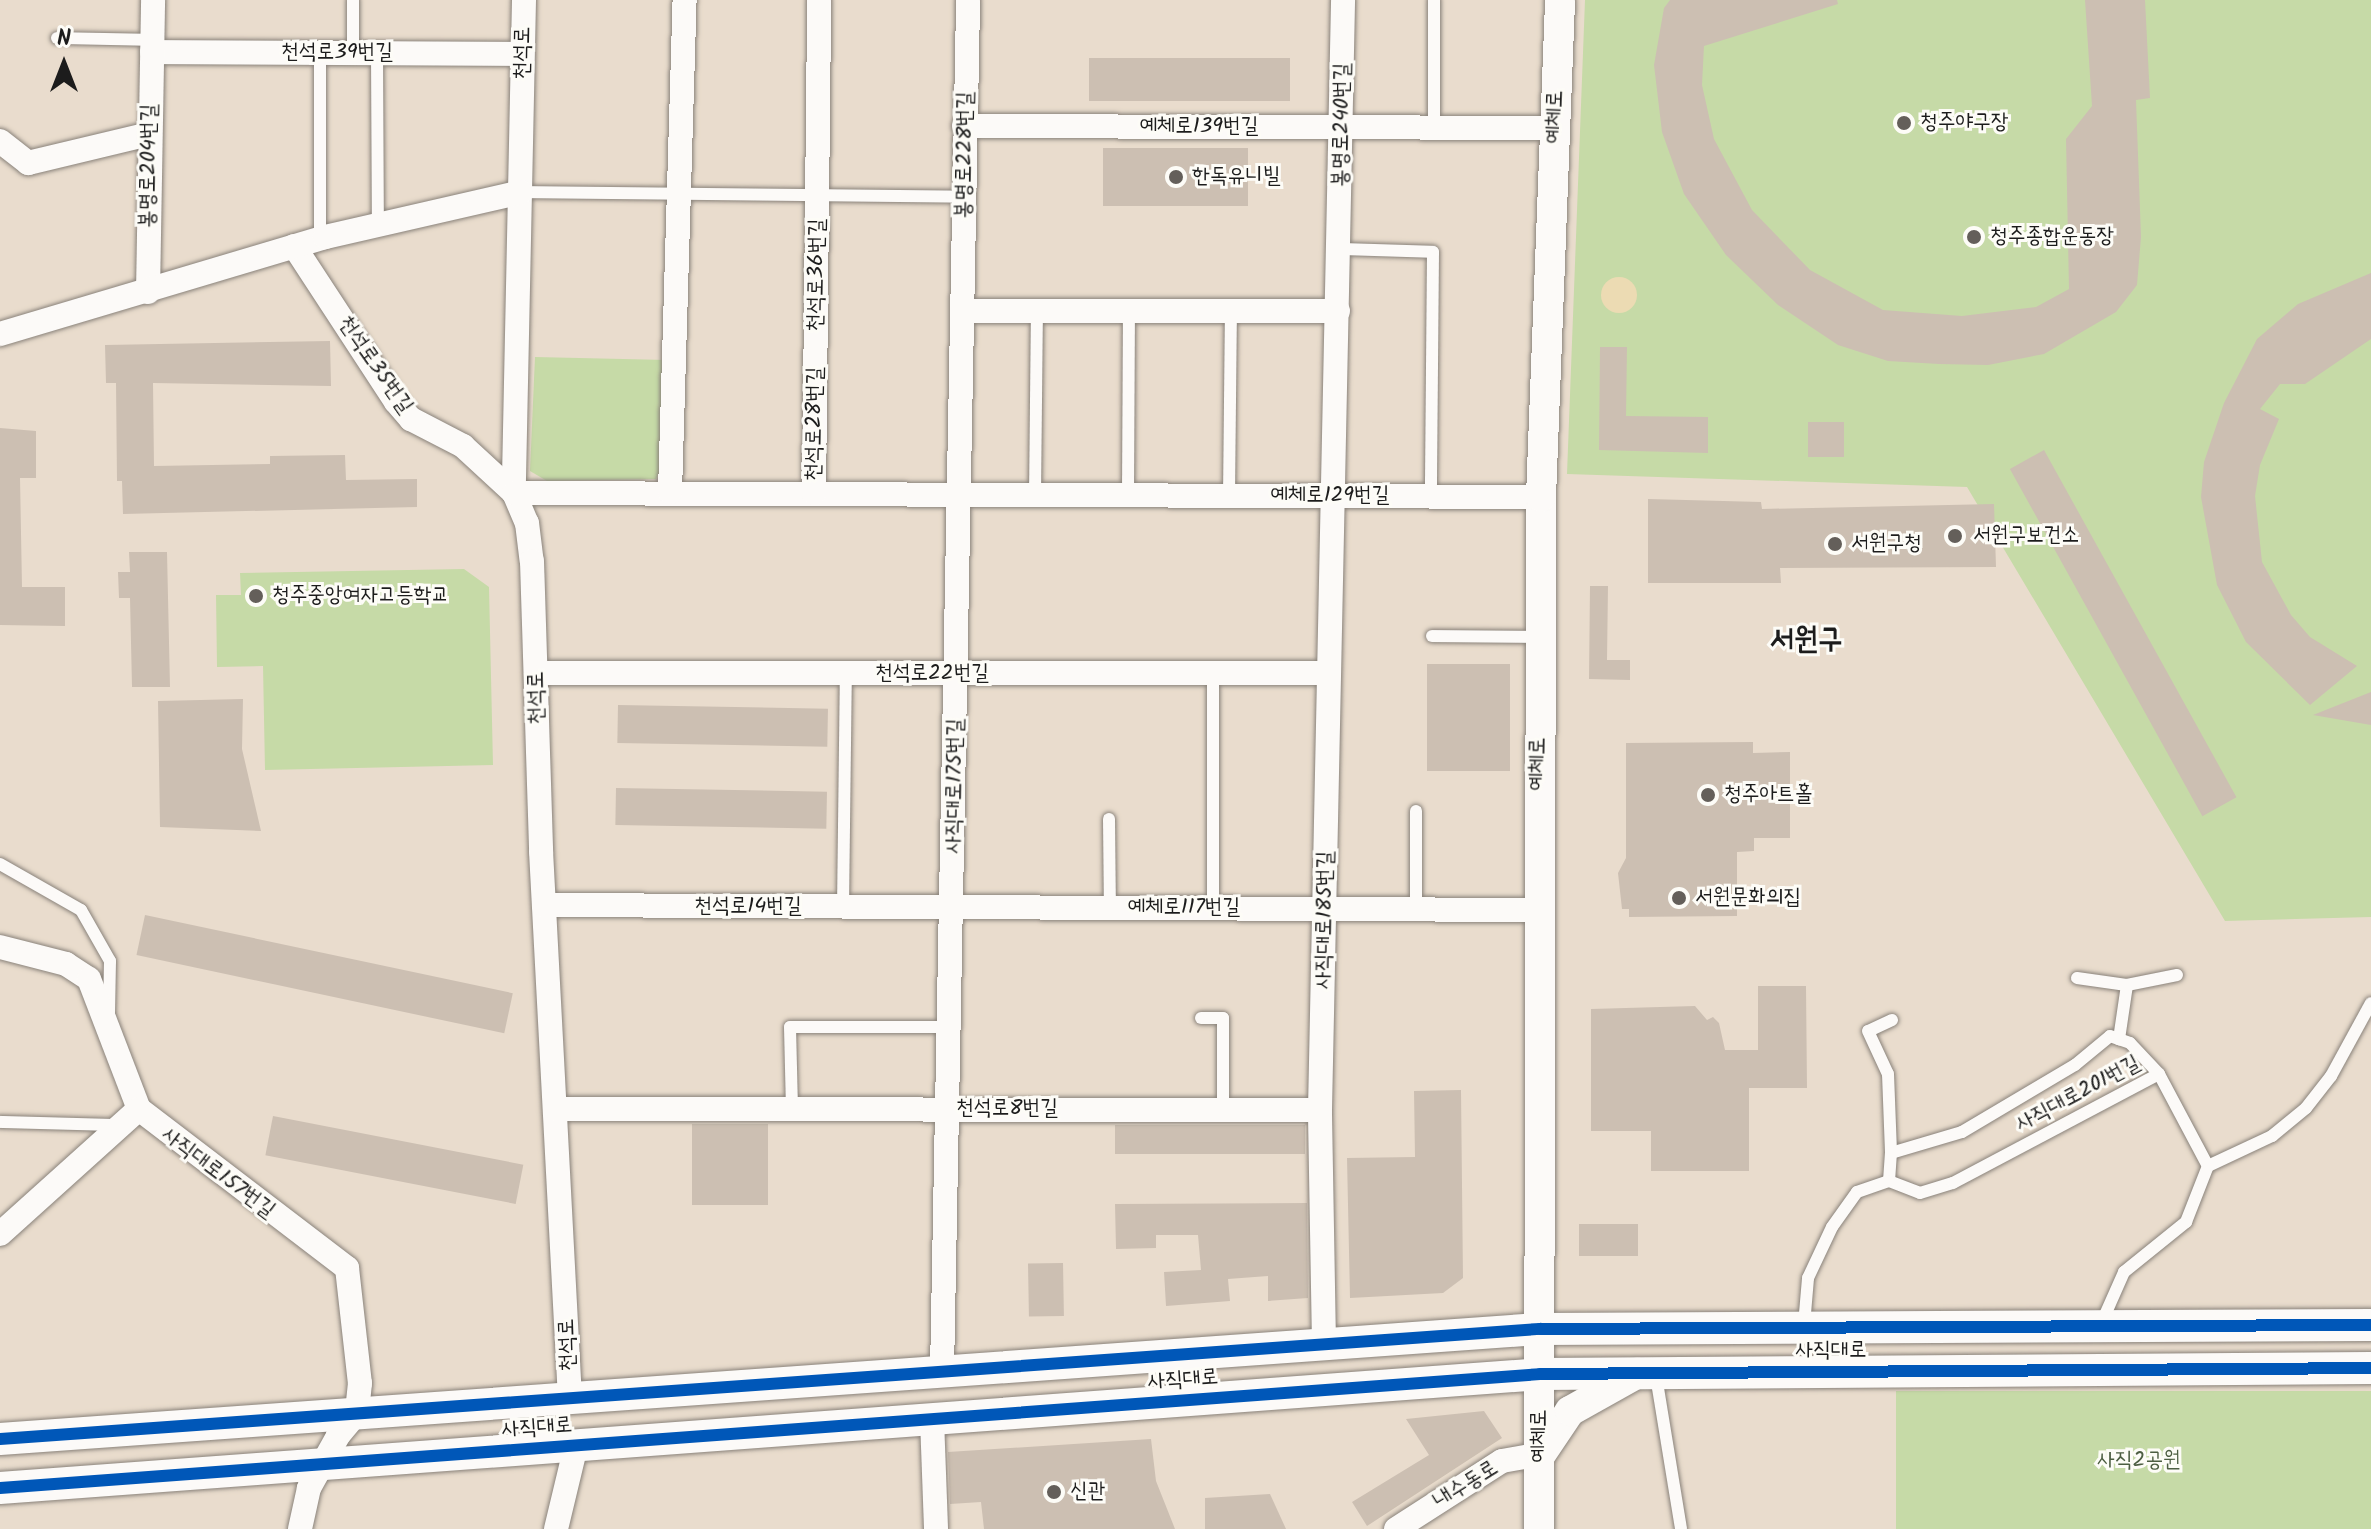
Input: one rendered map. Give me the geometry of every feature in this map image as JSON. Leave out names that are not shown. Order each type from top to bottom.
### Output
[{"type":"main road","name":"사직대로","points":[[0,1439],[348,1424],[570,1398],[1540,1329],[2371,1325]]},
{"type":"main road","name":"사직대로","points":[[0,1488],[1540,1374],[2371,1368]]},
{"type":"street","name":"봉명로204번길","points":[[148,292],[153,0]]},
{"type":"street","name":"천석로","points":[[524,0],[514,493],[527,523],[532,561],[544,905],[570,1398]]},
{"type":"street","points":[[670,492],[685,0]]},
{"type":"street","name":"천석로36번길","points":[[816,356],[819,0]]},
{"type":"street","name":"봉명로228번길","points":[[959,497],[968,0]]},
{"type":"street","name":"봉명로240번길","points":[[1333,496],[1343,128],[1343,0]]},
{"type":"street","name":"예체로","points":[[1539,1529],[1537,910],[1541,497],[1560,0]]},
{"type":"street","name":"천석로39번길","points":[[152,46],[320,53],[522,54]]},
{"type":"street","name":"예체로139번길","points":[[964,126],[1554,128]]},
{"type":"street","points":[[0,141],[28,163],[149,134]]},
{"type":"street","points":[[0,334],[294,246],[521,192]]},
{"type":"street","name":"천석로35번길","points":[[294,246],[396,402],[411,419],[463,446],[514,493]]},
{"type":"street","points":[[963,311],[1338,311]]},
{"type":"street","name":"천석로28번길","points":[[814,493],[816,356]]},
{"type":"street","name":"예체로129번길","points":[[514,493],[1541,497]]},
{"type":"street","name":"사직대로185번길","points":[[1324,1344],[1320,1110],[1333,496]]},
{"type":"street","name":"사직대로175번길","points":[[942,1372],[958,674],[959,497]]},
{"type":"street","name":"천석로22번길","points":[[537,673],[1327,673]]},
{"type":"street","name":"천석로14번길","points":[[544,905],[952,908]]},
{"type":"street","name":"예체로117번길","points":[[952,908],[1537,910]]},
{"type":"street","points":[[0,947],[66,964],[89,979],[139,1109],[0,1234]]},
{"type":"street","name":"사직대로157번길","points":[[139,1109],[347,1268],[360,1383],[348,1424]]},
{"type":"street","name":"천석로8번길","points":[[557,1109],[1320,1110]]},
{"type":"street","points":[[1541,1454],[1570,1411],[1647,1373]]},
{"type":"street","points":[[932,1419],[936,1529]]},
{"type":"street","points":[[300,1529],[309,1488],[348,1424]]},
{"type":"street","points":[[556,1529],[576,1446]]},
{"type":"street","name":"내수동로","points":[[1396,1529],[1502,1461],[1541,1454]]},
{"type":"lane","points":[[353,0],[365,53],[378,225]]},
{"type":"lane","points":[[1434,0],[1434,128]]},
{"type":"lane","points":[[57,38],[152,46]]},
{"type":"lane","points":[[320,53],[320,239]]},
{"type":"lane","name":"천석로36번길","points":[[521,192],[964,197]]},
{"type":"lane","points":[[1340,249],[1433,252],[1431,497]]},
{"type":"lane","points":[[1035,496],[1037,311]]},
{"type":"lane","points":[[1128,496],[1129,311]]},
{"type":"lane","points":[[1229,496],[1231,311]]},
{"type":"lane","points":[[1432,636],[1540,637]]},
{"type":"lane","points":[[1213,673],[1213,908]]},
{"type":"lane","points":[[843,908],[846,674]]},
{"type":"lane","points":[[1416,811],[1416,909]]},
{"type":"lane","points":[[1109,819],[1110,908]]},
{"type":"lane","points":[[0,864],[81,910],[110,961],[109,1035]]},
{"type":"lane","points":[[2077,978],[2127,985],[2177,975]]},
{"type":"lane","points":[[2119,1039],[2127,985]]},
{"type":"lane","points":[[2100,1327],[2124,1272],[2186,1222],[2208,1166],[2272,1136],[2306,1108],[2331,1076],[2371,1003]]},
{"type":"lane","points":[[1201,1018],[1223,1018],[1223,1110]]},
{"type":"lane","points":[[1804,1328],[1808,1278],[1832,1227],[1857,1192],[1889,1181],[1888,1074],[1868,1031],[1892,1020]]},
{"type":"lane","points":[[792,1109],[790,1027],[950,1027]]},
{"type":"lane","name":"사직대로201번길","points":[[1889,1181],[1920,1193],[1953,1183],[2159,1074],[2130,1043],[2110,1036],[2075,1065],[1962,1132],[1891,1153]]},
{"type":"lane","points":[[2159,1074],[2208,1166]]},
{"type":"lane","points":[[0,1122],[119,1125]]},
{"type":"lane","points":[[1647,1373],[1681,1529]]},
{"type":"green space","name":"청주종합운동장","points":[[1585,0],[2371,0],[2371,917],[2225,921],[1967,487],[1567,474]]},
{"type":"green space","points":[[535,357],[667,360],[664,463],[656,479],[547,481],[530,471]]},
{"type":"green space","points":[[464,569],[489,587],[493,765],[265,770],[263,666],[217,667],[216,595],[241,595],[240,573]]},
{"type":"green space","name":"사직2공원","points":[[1896,1391],[2371,1391],[2371,1529],[1896,1529]]},
{"type":"sand","points":[[1619,277],[1632,282],[1637,295],[1632,308],[1619,313],[1606,308],[1601,295],[1606,282]]},
{"type":"building","points":[[1670,0],[1837,0],[1838,4],[1704,46],[1702,85],[1714,139],[1752,210],[1810,270],[1883,310],[1962,316],[2036,307],[2069,289],[2066,139],[2092,106],[2085,0],[2145,0],[2150,98],[2136,100],[2141,237],[2137,285],[2116,312],[2044,354],[1988,365],[1939,364],[1888,361],[1838,345],[1778,305],[1726,255],[1684,194],[1662,132],[1654,65],[1664,8]]},
{"type":"building","points":[[1089,58],[1290,58],[1290,101],[1089,101]]},
{"type":"building","name":"한독유니빌","points":[[1103,148],[1248,148],[1248,206],[1103,206]]},
{"type":"building","points":[[2371,273],[2371,339],[2305,384],[2280,384],[2260,409],[2279,419],[2260,465],[2255,496],[2262,562],[2291,615],[2310,637],[2357,666],[2310,705],[2246,642],[2217,585],[2201,497],[2204,462],[2224,403],[2257,339],[2298,304]]},
{"type":"building","points":[[330,341],[331,386],[153,383],[154,466],[270,464],[270,456],[345,455],[346,480],[417,479],[417,507],[123,514],[122,481],[117,481],[116,383],[106,383],[105,345]]},
{"type":"building","points":[[1600,347],[1627,347],[1626,416],[1708,417],[1708,453],[1599,450]]},
{"type":"building","points":[[1808,422],[1844,422],[1844,457],[1808,457]]},
{"type":"building","points":[[0,428],[36,431],[36,478],[20,478],[22,587],[65,587],[65,626],[0,625]]},
{"type":"building","points":[[2044,450],[2236,797],[2202,816],[2010,469]]},
{"type":"building","points":[[1648,499],[1761,502],[1762,509],[1994,504],[1996,567],[1780,568],[1781,583],[1648,583]]},
{"type":"building","points":[[129,552],[167,552],[170,687],[132,687],[130,598],[119,598],[118,572],[130,572]]},
{"type":"building","points":[[1590,586],[1608,586],[1607,660],[1630,660],[1630,680],[1589,679]]},
{"type":"building","points":[[1427,664],[1510,664],[1510,771],[1427,771]]},
{"type":"building","points":[[2371,692],[2371,725],[2313,715]]},
{"type":"building","points":[[243,699],[242,749],[261,831],[160,827],[158,701]]},
{"type":"building","points":[[618,705],[828,709],[827,747],[617,743]]},
{"type":"building","name":"청주아트홀","points":[[1753,742],[1753,753],[1790,752],[1790,838],[1754,838],[1754,851],[1737,852],[1737,916],[1629,917],[1629,909],[1622,909],[1618,873],[1626,858],[1626,743]]},
{"type":"building","points":[[616,788],[827,792],[826,829],[615,825]]},
{"type":"building","points":[[145,915],[513,993],[504,1033],[136,955]]},
{"type":"building","points":[[1758,986],[1806,986],[1807,1088],[1749,1088],[1749,1171],[1651,1171],[1651,1131],[1591,1131],[1591,1009],[1695,1006],[1707,1020],[1713,1017],[1719,1023],[1725,1050],[1758,1050]]},
{"type":"building","points":[[1461,1090],[1463,1278],[1443,1293],[1350,1298],[1347,1158],[1415,1157],[1414,1091]]},
{"type":"building","points":[[273,1116],[523,1165],[516,1204],[265,1155]]},
{"type":"building","points":[[692,1124],[768,1124],[768,1205],[692,1205]]},
{"type":"building","points":[[1115,1125],[1305,1125],[1305,1154],[1115,1154]]},
{"type":"building","points":[[1307,1203],[1308,1298],[1268,1301],[1268,1276],[1228,1279],[1230,1301],[1166,1306],[1164,1272],[1201,1270],[1198,1235],[1156,1235],[1156,1248],[1116,1249],[1115,1204]]},
{"type":"building","points":[[1579,1224],[1638,1224],[1638,1256],[1579,1256]]},
{"type":"building","points":[[1063,1263],[1064,1316],[1029,1317],[1028,1264]]},
{"type":"building","points":[[1484,1411],[1502,1438],[1367,1526],[1352,1502],[1429,1455],[1406,1419]]},
{"type":"building","name":"신관","points":[[1151,1439],[1156,1481],[1175,1529],[984,1529],[981,1502],[950,1504],[948,1452]]},
{"type":"building","points":[[1270,1494],[1286,1529],[1205,1529],[1205,1498]]},
{"type":"cycle path","points":[[0,1439],[1540,1329],[2371,1325]]},
{"type":"cycle path","points":[[0,1488],[1540,1374],[2371,1368]]},
{"type":"place","name":"청주야구장","points":[[1904,123]]},
{"type":"place","name":"한독유니빌","points":[[1176,177]]},
{"type":"place","name":"청주종합운동장","points":[[1974,237]]},
{"type":"place","name":"서원구보건소","points":[[1955,536]]},
{"type":"place","name":"서원구청","points":[[1835,544]]},
{"type":"place","name":"청주중앙여자고등학교","points":[[256,596]]},
{"type":"place","name":"청주아트홀","points":[[1708,795]]},
{"type":"place","name":"서원문화의집","points":[[1679,898]]},
{"type":"place","name":"신관","points":[[1054,1492]]},
{"type":"district","name":"서원구","points":[[1806,640]]}]
